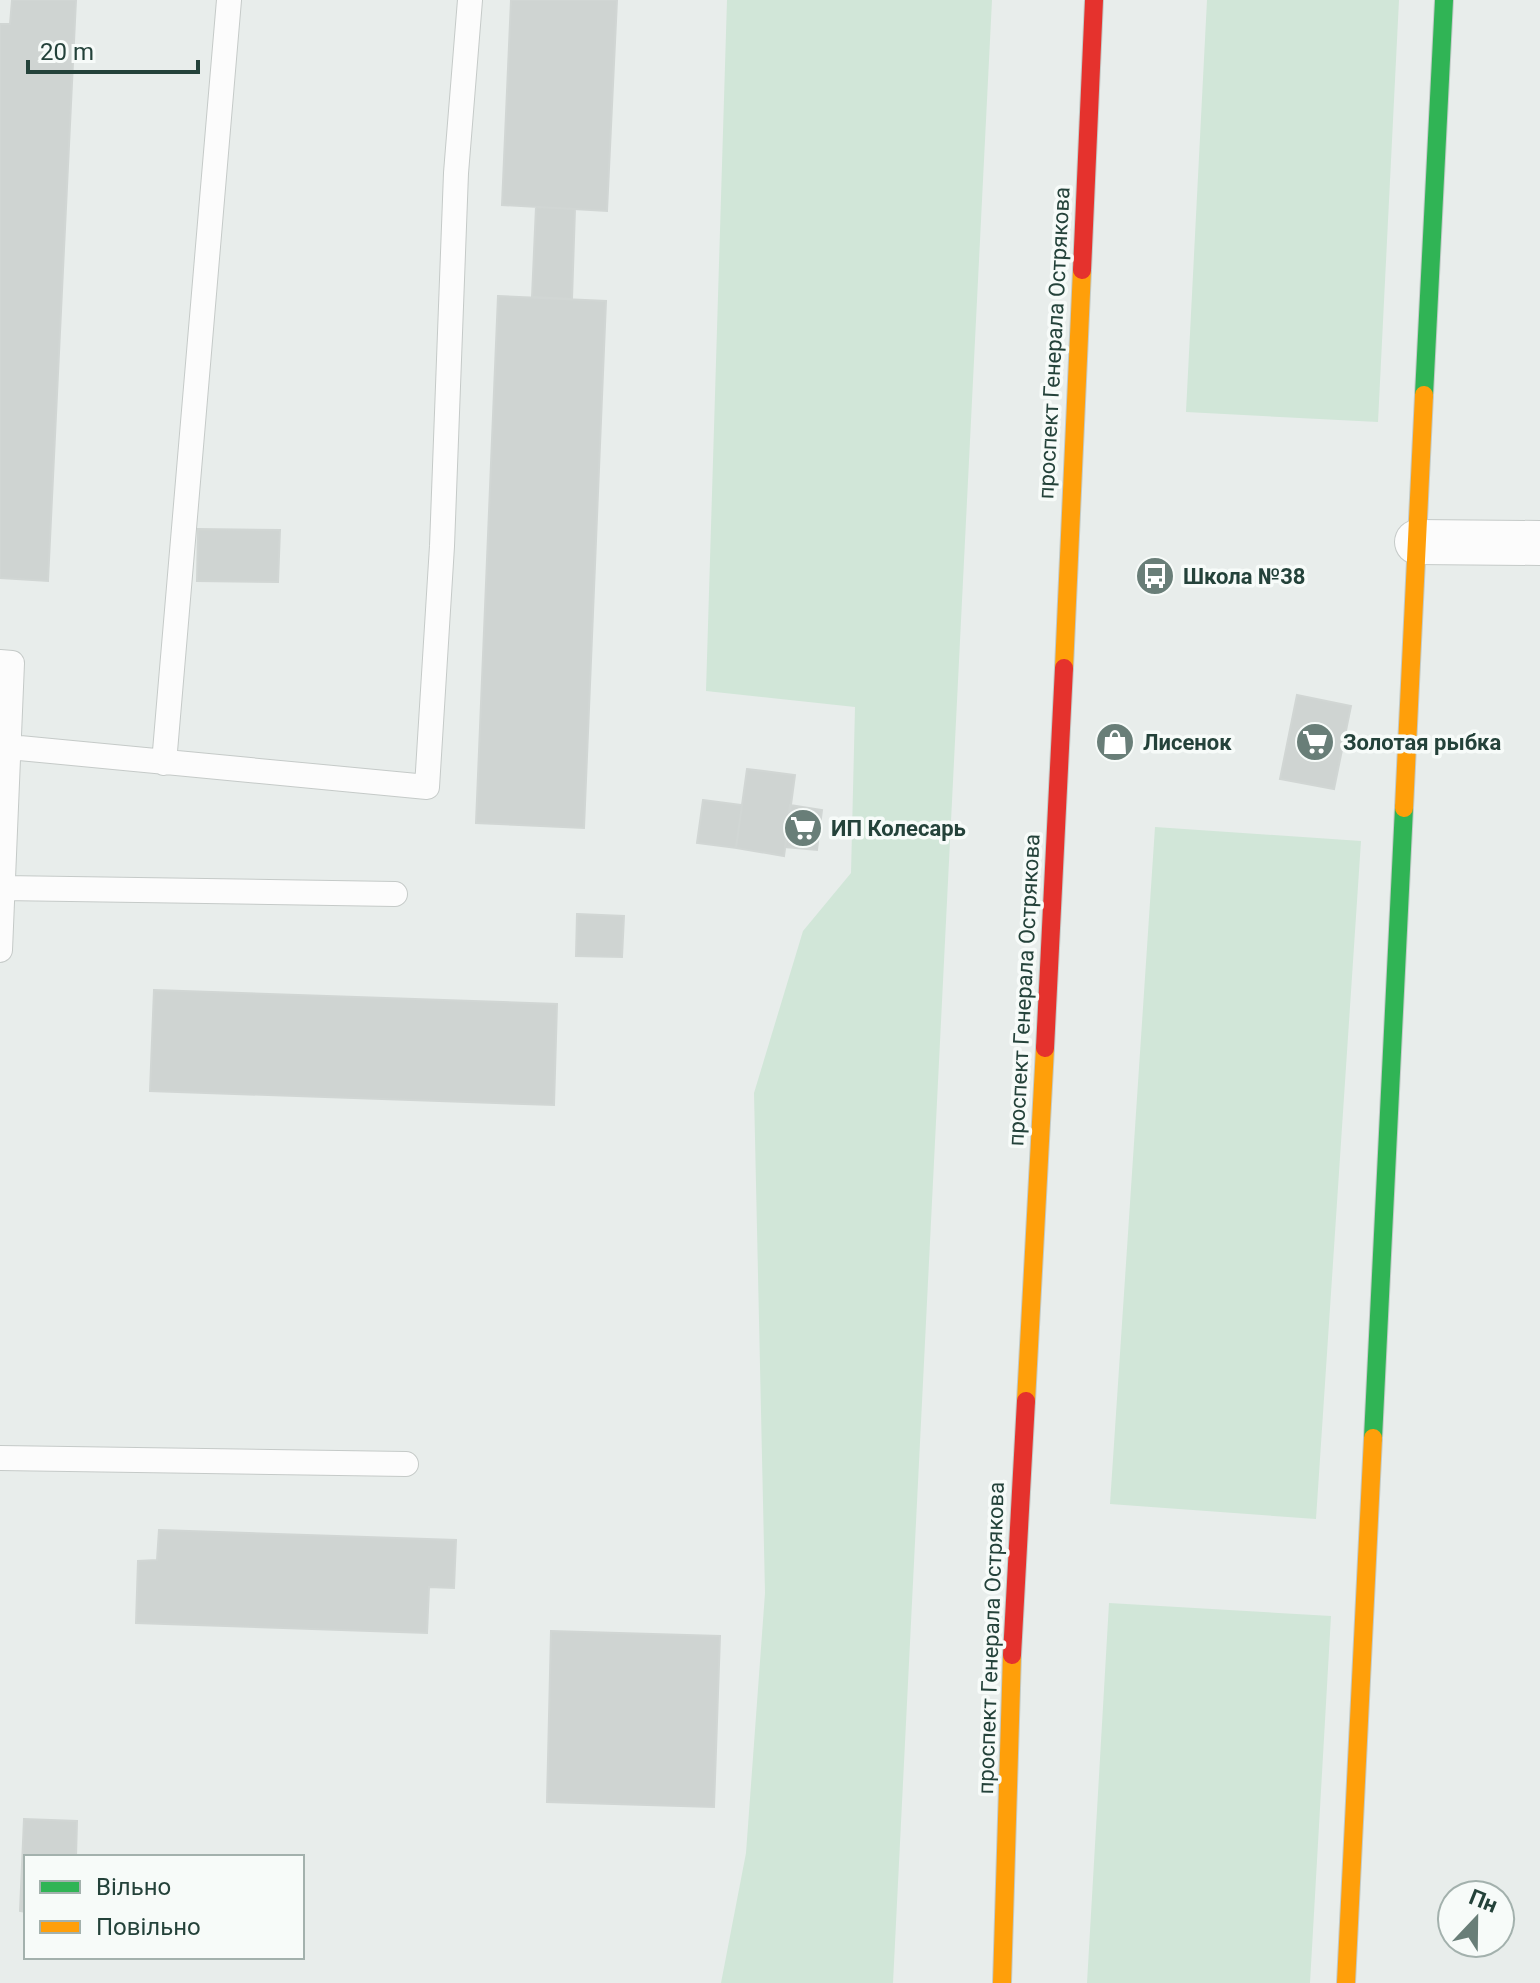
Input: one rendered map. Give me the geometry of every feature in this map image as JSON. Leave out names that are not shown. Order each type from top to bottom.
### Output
[{"type":"street","name":"проспект Генерала Острякова","points":[[1002,1983],[1013,1630],[1055,876],[1094,0]]},
{"type":"street","points":[[1346,1983],[1444,0]]},
{"type":"street","points":[[1417,542],[1540,543]]},
{"type":"lane","points":[[164,763],[229,0]]},
{"type":"lane","points":[[9,747],[427,787],[442,546],[456,173],[470,0]]},
{"type":"lane","points":[[0,662],[12,663],[0,950]]},
{"type":"lane","points":[[3,888],[395,894]]},
{"type":"lane","points":[[0,1458],[406,1464]]},
{"type":"green space","points":[[727,0],[992,0],[893,1983],[721,1983],[746,1853],[765,1593],[754,1093],[803,931],[851,873],[855,707],[706,691]]},
{"type":"green space","points":[[1207,0],[1399,0],[1378,422],[1186,412]]},
{"type":"green space","points":[[1155,827],[1361,841],[1316,1519],[1110,1504]]},
{"type":"green space","points":[[1109,1603],[1331,1616],[1310,1983],[1087,1983]]},
{"type":"building","points":[[12,0],[76,0],[48,581],[0,578],[0,24],[10,24]]},
{"type":"building","points":[[511,0],[617,0],[607,211],[502,205]]},
{"type":"building","points":[[536,207],[575,209],[572,299],[532,297]]},
{"type":"building","points":[[498,296],[606,301],[584,828],[476,823]]},
{"type":"building","points":[[198,529],[280,530],[278,582],[197,581]]},
{"type":"building","name":"Золотая рыбка","points":[[1297,695],[1351,706],[1334,789],[1280,779]]},
{"type":"building","points":[[747,769],[795,775],[784,856],[736,848]]},
{"type":"building","points":[[703,800],[742,805],[736,848],[697,843]]},
{"type":"building","name":"ИП Колесарь","points":[[790,805],[822,810],[817,850],[785,847]]},
{"type":"building","points":[[577,914],[624,916],[622,957],[576,956]]},
{"type":"building","points":[[154,990],[557,1004],[554,1105],[150,1091]]},
{"type":"building","points":[[159,1530],[456,1540],[454,1588],[429,1587],[427,1633],[136,1623],[138,1561],[157,1560]]},
{"type":"building","points":[[551,1631],[720,1636],[714,1807],[547,1802]]},
{"type":"building","points":[[24,1819],[77,1821],[76,1855],[24,1855],[24,1912],[20,1911]]},
{"type":"traffic: fast","points":[[1424,395],[1444,0]]},
{"type":"traffic: fast","points":[[1373,1438],[1404,808]]},
{"type":"traffic: slow","points":[[1064,668],[1082,270]]},
{"type":"traffic: slow","points":[[1404,808],[1424,395]]},
{"type":"traffic: slow","points":[[1026,1401],[1045,1048]]},
{"type":"traffic: slow","points":[[1346,1983],[1373,1438]]},
{"type":"traffic: slow","points":[[1002,1983],[1012,1655]]},
{"type":"traffic: jam","points":[[1082,270],[1094,0]]},
{"type":"traffic: jam","points":[[1045,1048],[1064,668]]},
{"type":"traffic: jam","points":[[1012,1655],[1026,1401]]},
{"type":"place","name":"Школа №38","points":[[1155,576]]},
{"type":"place","name":"Лисенок","points":[[1115,742]]},
{"type":"place","name":"Золотая рыбка","points":[[1315,742]]},
{"type":"place","name":"ИП Колесарь","points":[[803,828]]}]
